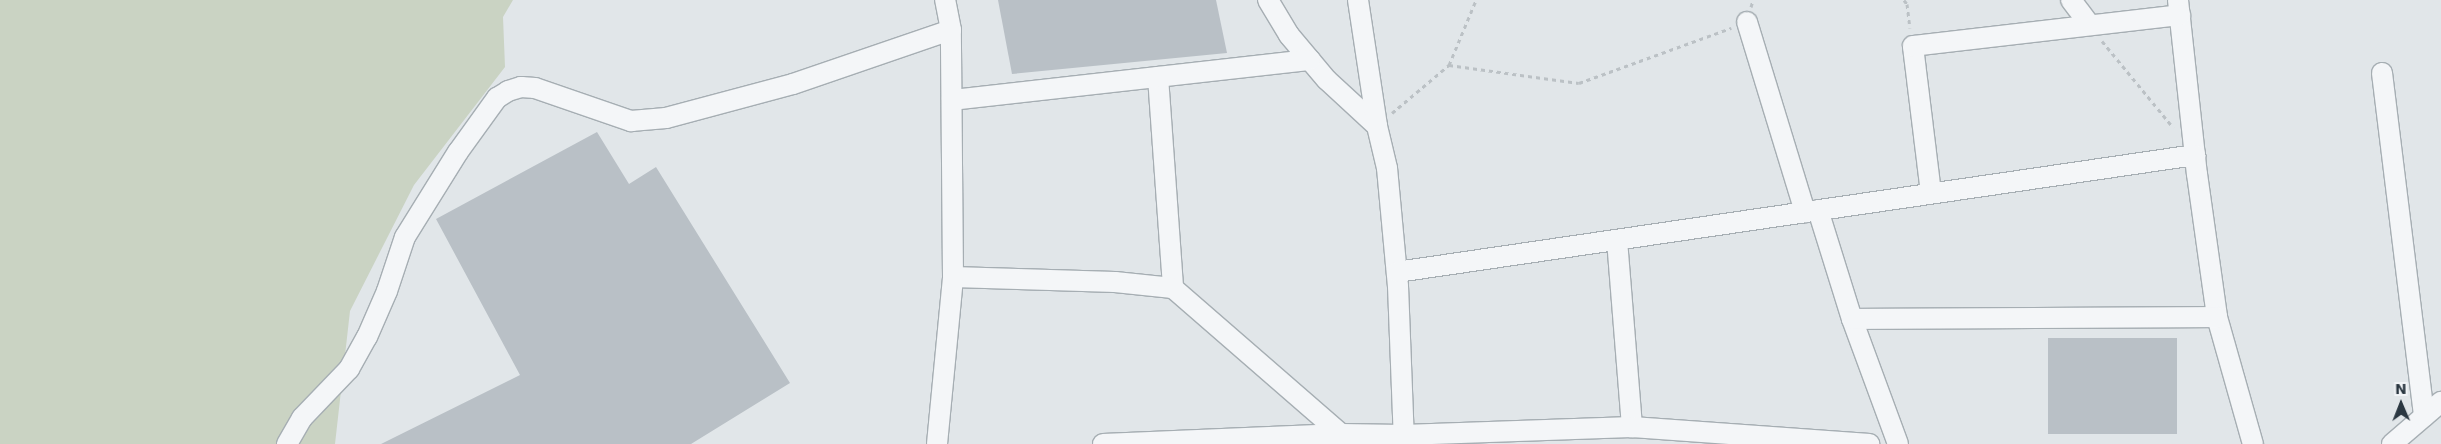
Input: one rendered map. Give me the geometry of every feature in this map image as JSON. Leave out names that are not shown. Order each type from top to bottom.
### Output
[{"type":"street","points":[[937,444],[953,277],[951,30],[945,0]]},
{"type":"street","points":[[1268,0],[1289,35],[1327,80],[1376,126]]},
{"type":"street","points":[[1358,0],[1376,126],[1387,168],[1397,272],[1404,439]]},
{"type":"street","points":[[2071,0],[2090,25]]},
{"type":"street","points":[[1931,194],[1913,46],[2090,25],[2179,7],[2195,155],[2217,317],[2253,444]]},
{"type":"street","points":[[1747,22],[1812,211],[1898,444]]},
{"type":"street","points":[[287,444],[302,418],[349,369],[367,337],[387,292],[404,237],[458,152],[497,98],[508,91],[521,87],[535,88],[631,121],[666,118],[793,84],[951,30]]},
{"type":"street","points":[[952,100],[1310,60]]},
{"type":"street","points":[[2382,73],[2424,416]]},
{"type":"street","points":[[1158,77],[1173,288]]},
{"type":"street","points":[[1397,272],[2195,155]]},
{"type":"street","points":[[1617,240],[1632,427]]},
{"type":"street","points":[[953,277],[1115,282],[1173,288],[1341,434]]},
{"type":"street","points":[[1852,319],[2217,317]]},
{"type":"street","points":[[2392,444],[2441,402]]},
{"type":"street","points":[[1103,444],[1341,434],[1404,439],[1632,427],[1869,444]]},
{"type":"path","points":[[1376,126],[1449,65],[1476,0]]},
{"type":"path","points":[[1449,65],[1579,83],[1747,22],[1753,0]]},
{"type":"path","points":[[1904,0],[1907,4],[1913,46]]},
{"type":"path","points":[[2090,25],[2176,132]]},
{"type":"green space","points":[[0,0],[513,0],[503,17],[505,67],[414,185],[350,311],[335,444],[0,444]]},
{"type":"building","points":[[998,0],[1216,0],[1227,53],[1012,74]]},
{"type":"building","points":[[597,132],[629,184],[656,167],[790,383],[691,444],[381,444],[520,375],[436,219]]},
{"type":"building","points":[[2048,338],[2177,338],[2177,434],[2048,434]]}]
